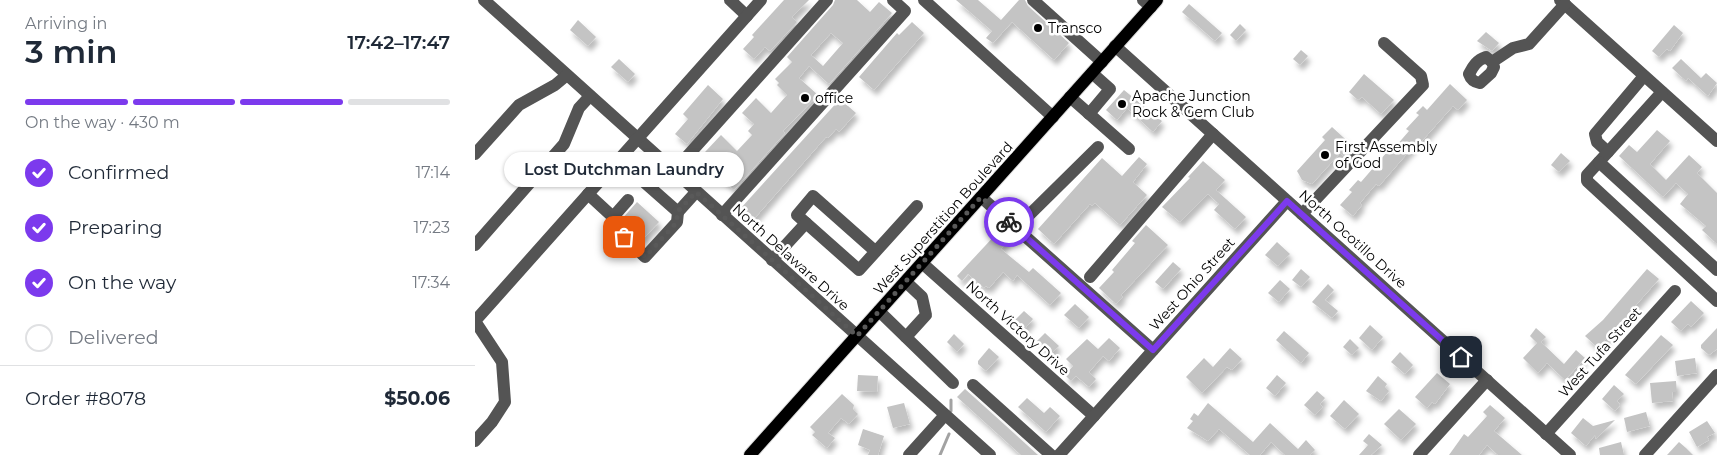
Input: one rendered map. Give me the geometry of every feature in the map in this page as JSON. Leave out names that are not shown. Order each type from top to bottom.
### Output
[{"type":"main road","name":"West Superstition Boulevard","points":[[750,455],[1102,62],[1150,2]]},
{"type":"street","name":"North Delaware Drive","points":[[484,0],[990,455]]},
{"type":"street","points":[[729,0],[747,16]]},
{"type":"street","points":[[475,441],[492,422],[505,402],[502,362],[475,321],[761,0]]},
{"type":"street","points":[[674,171],[827,0]]},
{"type":"street","points":[[722,215],[905,11],[893,0]]},
{"type":"street","points":[[924,0],[1053,117]]},
{"type":"street","points":[[1033,0],[1102,62]]},
{"type":"street","points":[[1492,62],[1513,48],[1529,44],[1562,2],[1717,141]]},
{"type":"street","points":[[1302,214],[1423,85],[1421,76],[1384,43]]},
{"type":"street","name":"North Ocotillo Drive","points":[[1115,46],[1570,455]]},
{"type":"street","points":[[1089,114],[1110,90],[1091,73]]},
{"type":"street","points":[[475,154],[519,105],[555,85],[567,75]]},
{"type":"street","points":[[1608,152],[1597,142],[1595,134],[1645,76]]},
{"type":"street","points":[[1662,92],[1587,175],[1587,181],[1717,301]]},
{"type":"street","points":[[475,245],[564,144],[579,108],[590,96]]},
{"type":"street","points":[[1070,97],[1129,148]]},
{"type":"street","points":[[1090,276],[1213,134]]},
{"type":"street","points":[[1016,228],[1098,147]]},
{"type":"street","points":[[663,161],[644,182],[677,212]]},
{"type":"street","points":[[1599,162],[1717,272],[1704,288]]},
{"type":"street","points":[[588,194],[613,216],[614,227],[645,257],[677,222],[677,212],[696,192]]},
{"type":"street","points":[[875,251],[813,196],[797,215],[859,270],[917,206]]},
{"type":"street","points":[[981,197],[1153,350]]},
{"type":"street","points":[[613,216],[628,200]]},
{"type":"street","name":"West Ohio Street","points":[[1059,455],[1287,201]]},
{"type":"street","points":[[772,260],[807,223]]},
{"type":"street","name":"North Victory Drive","points":[[922,263],[1094,416]]},
{"type":"street","points":[[906,282],[922,296],[926,315],[906,337]]},
{"type":"street","name":"West Tufa Street","points":[[1546,434],[1675,291]]},
{"type":"street","points":[[879,311],[953,384]]},
{"type":"street","points":[[1645,455],[1717,375]]},
{"type":"street","points":[[1419,455],[1487,380]]},
{"type":"street","points":[[973,385],[1051,455]]},
{"type":"street","points":[[909,455],[945,414]]},
{"type":"building","points":[[784,0],[809,0],[792,17],[797,22],[770,51],[765,47],[754,59],[743,49],[754,37],[752,35]]},
{"type":"building","points":[[835,0],[857,0],[870,12],[879,2],[892,13],[829,84],[809,66],[799,78],[818,95],[783,131],[785,133],[734,190],[721,178],[733,166],[721,155],[714,162],[705,152],[721,135],[737,151],[752,135],[748,131],[754,124],[742,113],[756,98],[771,113],[787,95],[777,85],[779,83],[775,79],[792,62],[787,57],[833,5]],"holes":[[[831,33],[843,43],[823,66],[811,55]]]},
{"type":"building","name":"Transco","points":[[956,0],[978,0],[1001,20],[1019,0],[1025,0],[1028,6],[1069,43],[1054,60],[1012,22],[993,43],[986,38],[992,31]]},
{"type":"building","points":[[1189,4],[1222,33],[1215,41],[1182,12]]},
{"type":"building","points":[[578,20],[596,37],[588,46],[570,30]]},
{"type":"building","points":[[912,22],[924,33],[874,90],[859,77],[897,33],[899,35]]},
{"type":"building","points":[[1240,24],[1246,30],[1236,41],[1230,35]]},
{"type":"building","points":[[1674,25],[1683,33],[1670,51],[1667,49],[1659,57],[1652,51]]},
{"type":"building","points":[[1486,32],[1499,43],[1492,51],[1477,41]]},
{"type":"building","points":[[1301,50],[1308,56],[1300,65],[1293,59]]},
{"type":"building","points":[[619,59],[635,74],[628,82],[611,67]]},
{"type":"building","points":[[1681,59],[1701,78],[1706,73],[1717,83],[1708,96],[1688,78],[1686,81],[1672,68]]},
{"type":"building","points":[[1364,74],[1394,100],[1381,114],[1362,97],[1358,100],[1349,92]]},
{"type":"building","points":[[1450,84],[1467,100],[1458,110],[1453,106],[1379,186],[1376,184],[1360,203],[1362,205],[1353,216],[1340,205],[1352,192],[1349,190],[1358,180],[1361,182],[1387,152],[1389,154],[1409,131],[1406,129],[1419,115],[1416,113],[1423,106],[1427,110]]},
{"type":"building","points":[[708,85],[723,99],[687,144],[675,134],[688,119],[683,114]]},
{"type":"building","points":[[1124,90],[1162,121],[1153,132],[1127,108],[1117,120],[1106,110]]},
{"type":"building","points":[[840,99],[856,113],[839,132],[836,129],[828,138],[826,137],[753,220],[741,208]]},
{"type":"building","name":"First Assembly of God","points":[[1332,127],[1354,147],[1344,157],[1340,153],[1312,184],[1302,180],[1297,171],[1325,140],[1322,137]]},
{"type":"building","points":[[1657,130],[1670,141],[1650,164],[1666,180],[1689,155],[1702,167],[1697,173],[1717,193],[1717,244],[1702,230],[1706,226],[1680,204],[1688,194],[1676,183],[1663,197],[1619,156],[1629,145],[1637,152]]},
{"type":"building","points":[[1561,153],[1570,161],[1559,172],[1551,165]]},
{"type":"building","points":[[1139,157],[1147,164],[1133,182],[1147,195],[1120,225],[1095,203],[1092,206],[1090,204],[1054,244],[1038,229],[1102,158],[1122,176]]},
{"type":"building","points":[[1203,161],[1225,180],[1216,190],[1246,217],[1235,229],[1214,210],[1219,204],[1208,194],[1180,222],[1162,207],[1190,178],[1188,177]]},
{"type":"building","points":[[637,202],[659,222],[641,241],[621,220]]},
{"type":"building","points":[[1146,225],[1168,245],[1121,295],[1123,297],[1116,304],[1099,288],[1114,272],[1112,270],[1135,243],[1132,241]]},
{"type":"building","points":[[998,232],[1009,241],[1001,249],[1029,272],[1033,268],[1061,293],[1050,305],[1017,275],[1013,281],[1003,272],[989,288],[986,286],[984,288],[968,274],[962,281],[957,276]]},
{"type":"building","points":[[1277,242],[1290,254],[1278,266],[1265,255]]},
{"type":"building","points":[[1173,262],[1181,269],[1163,289],[1155,282]]},
{"type":"building","points":[[1301,269],[1310,277],[1301,287],[1292,280]]},
{"type":"building","points":[[1647,269],[1659,279],[1598,348],[1585,336],[1603,320]]},
{"type":"building","points":[[1280,280],[1290,289],[1279,302],[1268,293]]},
{"type":"building","points":[[1328,284],[1334,290],[1325,300],[1338,311],[1332,318],[1312,302]]},
{"type":"building","points":[[1691,301],[1704,313],[1691,327],[1688,324],[1681,331],[1671,322]]},
{"type":"building","points":[[1075,304],[1089,317],[1079,328],[1064,315]]},
{"type":"building","points":[[1024,311],[1033,319],[1021,333],[1011,324]]},
{"type":"building","points":[[1370,325],[1383,337],[1372,350],[1359,338]]},
{"type":"building","points":[[1536,328],[1546,337],[1541,342],[1564,364],[1576,350],[1585,358],[1565,380],[1547,363],[1538,373],[1523,358],[1537,343],[1530,336]]},
{"type":"building","points":[[1717,328],[1717,349],[1709,355],[1701,348],[1701,345]]},
{"type":"building","points":[[1284,331],[1309,353],[1301,363],[1276,340]]},
{"type":"building","points":[[1045,333],[1059,346],[1051,354],[1037,341]]},
{"type":"building","points":[[954,334],[964,344],[957,352],[947,342]]},
{"type":"building","points":[[1661,335],[1673,345],[1636,384],[1625,375]]},
{"type":"building","points":[[1109,338],[1120,348],[1109,361],[1103,356],[1089,372],[1096,379],[1089,387],[1076,376],[1071,381],[1065,375],[1073,366],[1066,359],[1087,339],[1098,349]]},
{"type":"building","points":[[1350,339],[1359,348],[1352,355],[1343,347]]},
{"type":"building","points":[[989,348],[999,357],[986,371],[978,364],[978,361]]},
{"type":"building","points":[[1230,348],[1242,359],[1232,370],[1227,367],[1202,393],[1186,377],[1204,358],[1213,367]]},
{"type":"building","points":[[1400,352],[1413,365],[1405,374],[1391,362]]},
{"type":"building","points":[[1695,358],[1697,373],[1677,376],[1675,361]]},
{"type":"building","points":[[1437,373],[1450,384],[1435,404],[1432,402],[1427,408],[1415,397]]},
{"type":"building","points":[[858,375],[878,376],[877,392],[857,391]]},
{"type":"building","points":[[1277,375],[1286,383],[1275,396],[1266,388]]},
{"type":"building","points":[[1378,376],[1387,384],[1385,387],[1389,391],[1381,401],[1366,391]]},
{"type":"building","points":[[1676,381],[1677,392],[1672,392],[1673,401],[1652,403],[1650,383]]},
{"type":"building","points":[[1614,385],[1624,394],[1617,401],[1620,405],[1615,411],[1602,399]]},
{"type":"building","points":[[965,389],[1038,455],[1021,455],[957,397]]},
{"type":"building","points":[[1317,391],[1325,398],[1320,404],[1323,407],[1315,415],[1304,405]]},
{"type":"building","points":[[842,394],[854,405],[853,409],[858,414],[849,424],[841,418],[828,433],[835,438],[827,448],[812,435],[815,432],[810,427]]},
{"type":"building","points":[[1027,398],[1044,413],[1050,407],[1060,416],[1046,432],[1018,407]]},
{"type":"building","points":[[1344,400],[1359,414],[1345,429],[1330,416]]},
{"type":"building","points":[[904,403],[910,424],[893,428],[887,407]]},
{"type":"building","points":[[1208,403],[1253,442],[1270,423],[1298,449],[1306,440],[1315,450],[1310,455],[1285,455],[1271,442],[1260,455],[1250,455],[1219,429],[1208,441],[1187,428],[1193,421],[1190,419],[1194,413],[1198,416]]},
{"type":"building","points":[[1490,405],[1505,418],[1494,431],[1522,455],[1498,455],[1487,445],[1479,455],[1449,455],[1464,434],[1468,437],[1487,416],[1483,412]]},
{"type":"building","points":[[1399,409],[1416,424],[1401,440],[1384,424]]},
{"type":"building","points":[[1646,412],[1650,426],[1627,432],[1624,418]]},
{"type":"building","points":[[1583,418],[1593,426],[1615,420],[1596,439],[1595,435],[1586,446],[1571,433]]},
{"type":"building","points":[[1707,421],[1715,433],[1707,437],[1709,440],[1697,447],[1689,432]]},
{"type":"building","points":[[863,429],[884,436],[878,455],[868,455],[870,450],[858,445]]},
{"type":"building","points":[[1369,434],[1382,445],[1371,455],[1359,455],[1368,445],[1363,441]]},
{"type":"building","points":[[1621,442],[1624,455],[1600,455],[1599,448]]},
{"type":"building","points":[[1679,442],[1686,448],[1693,455],[1667,455]]},
{"type":"waterway","points":[[951,400],[951,411]]},
{"type":"waterway","points":[[940,455],[949,434]]},
{"type":"way so far","points":[[624,237],[645,257],[677,222],[677,212],[696,192],[857,336],[981,197],[1009,222]]},
{"type":"place","name":"Transco","points":[[1038,28]]},
{"type":"place","name":"office","points":[[805,98]]},
{"type":"place","name":"Apache Junction Rock & Gem Club","points":[[1122,104]]},
{"type":"place","name":"First Assembly of God","points":[[1325,155]]},
{"type":"place","name":"Lost Dutchman Laundry","points":[[624,237]]},
{"type":"route","points":[[1009,222],[1153,350],[1287,201],[1461,357]]}]
